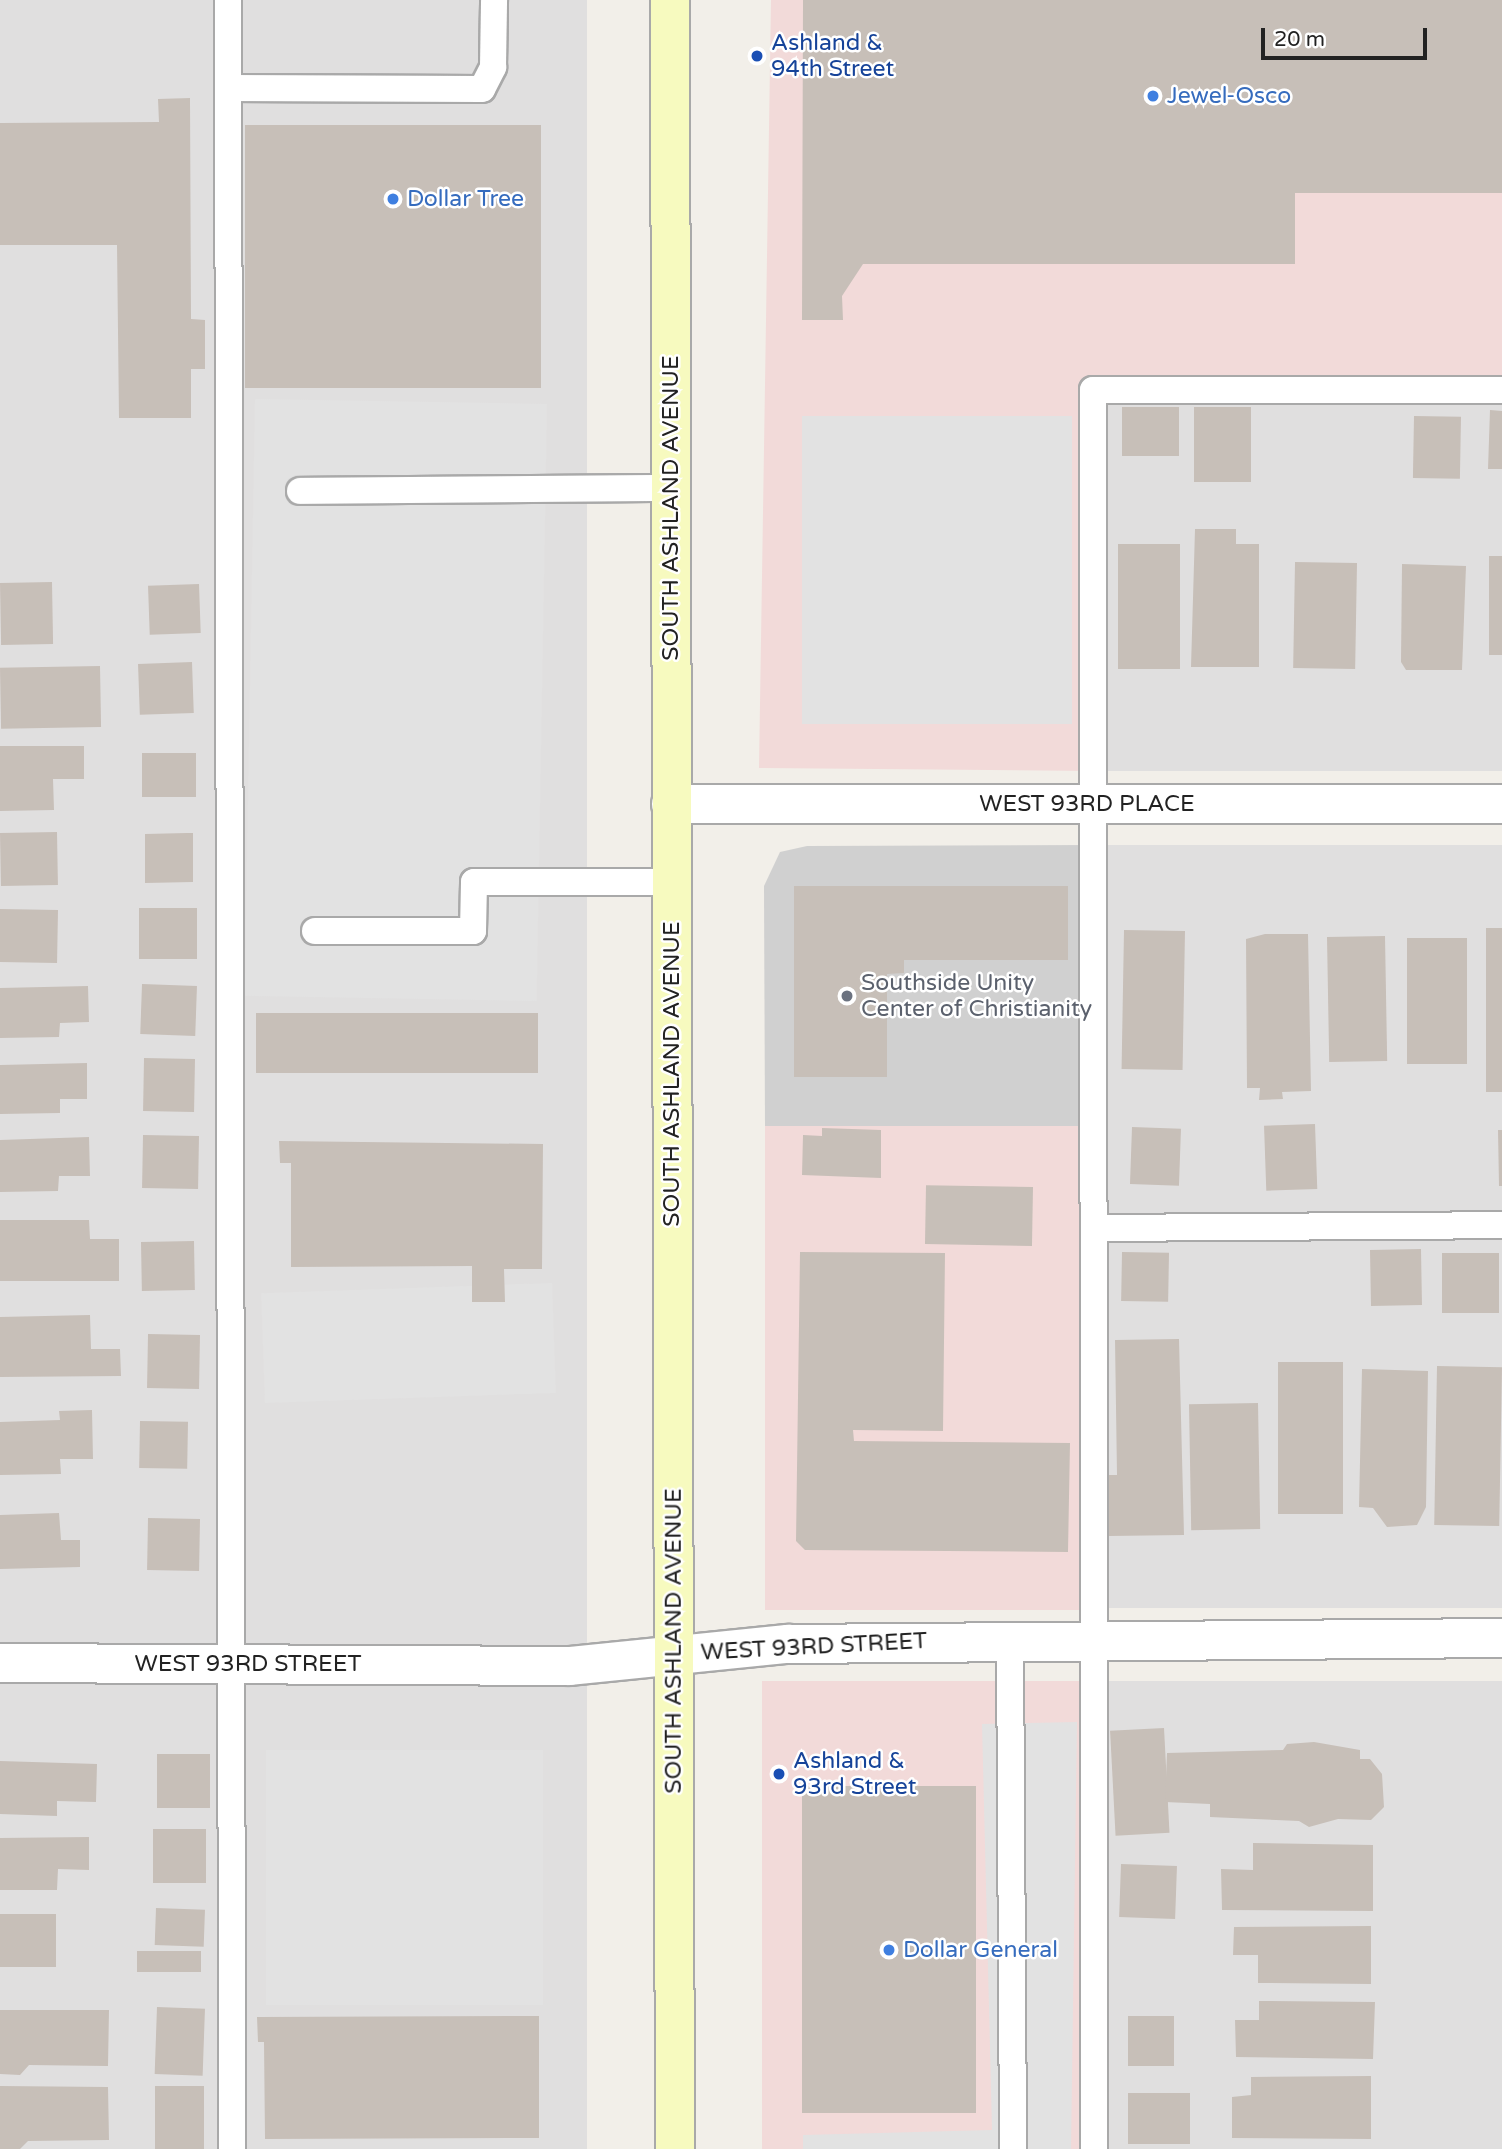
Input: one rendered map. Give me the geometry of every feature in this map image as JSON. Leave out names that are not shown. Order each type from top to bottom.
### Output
[{"type":"main road","name":"SOUTH ASHLAND AVENUE","points":[[670,0],[675,2149]]},
{"type":"street","name":"WEST 93RD PLACE","points":[[671,804],[1502,804]]},
{"type":"street","name":"WEST 93RD STREET","points":[[0,1663],[570,1666],[788,1644],[1502,1638]]},
{"type":"lane","points":[[228,0],[232,2149]]},
{"type":"lane","points":[[228,88],[482,89],[493,67],[494,0]]},
{"type":"lane","points":[[1094,2149],[1096,804],[1093,390],[1502,390]]},
{"type":"lane","points":[[300,491],[671,488]]},
{"type":"lane","points":[[315,931],[473,931],[474,882],[672,883]]},
{"type":"lane","points":[[1096,1228],[1502,1225]]},
{"type":"lane","points":[[1010,1641],[1013,2149]]},
{"type":"shaded area","points":[[0,0],[587,0],[587,2149],[0,2149]]},
{"type":"shaded area","points":[[771,0],[1502,0],[1502,390],[1093,390],[1096,771],[759,768]]},
{"type":"shaded area","points":[[1093,390],[1502,390],[1502,771],[1093,771]]},
{"type":"shaded area","points":[[255,399],[547,404],[537,1001],[245,996]]},
{"type":"shaded area","points":[[802,416],[1072,416],[1072,724],[802,724]]},
{"type":"shaded area","points":[[1096,845],[1502,845],[1502,1608],[1096,1608]]},
{"type":"shaded area","points":[[1096,845],[1095,1126],[765,1126],[764,886],[780,852],[807,846]]},
{"type":"shaded area","points":[[765,1126],[1095,1126],[1095,1610],[765,1610]]},
{"type":"shaded area","points":[[552,1283],[556,1393],[265,1403],[261,1293]]},
{"type":"shaded area","points":[[762,1681],[1095,1681],[1095,2149],[762,2149]]},
{"type":"shaded area","points":[[1095,1681],[1502,1681],[1502,2149],[1095,2149]]},
{"type":"shaded area","points":[[1077,1722],[1071,2149],[803,2149],[803,2135],[992,2130],[982,1724]]},
{"type":"shaded area","points":[[266,1750],[543,1750],[543,2005],[266,2005]]},
{"type":"building","name":"Jewel-Osco","points":[[803,0],[1502,0],[1502,193],[1295,193],[1295,264],[863,264],[842,296],[843,320],[802,320]]},
{"type":"building","points":[[190,98],[191,319],[205,320],[205,369],[191,369],[191,418],[119,418],[117,245],[0,245],[0,123],[159,122],[158,99]]},
{"type":"building","name":"Dollar Tree","points":[[245,125],[541,125],[541,388],[245,388]]},
{"type":"building","points":[[1122,407],[1179,407],[1179,456],[1122,456]]},
{"type":"building","points":[[1194,407],[1251,407],[1251,482],[1194,482]]},
{"type":"building","points":[[1490,410],[1502,411],[1502,469],[1488,469]]},
{"type":"building","points":[[1414,416],[1461,417],[1460,479],[1413,478]]},
{"type":"building","points":[[1195,529],[1236,529],[1236,544],[1259,544],[1259,667],[1191,667]]},
{"type":"building","points":[[1118,544],[1180,544],[1180,669],[1118,669]]},
{"type":"building","points":[[1489,556],[1502,556],[1502,655],[1489,655]]},
{"type":"building","points":[[1295,562],[1357,563],[1355,669],[1293,668]]},
{"type":"building","points":[[1402,564],[1466,566],[1462,670],[1406,670],[1401,662]]},
{"type":"building","points":[[52,582],[53,644],[1,645],[0,583]]},
{"type":"building","points":[[199,584],[201,633],[150,635],[148,586]]},
{"type":"building","points":[[192,662],[194,713],[140,715],[138,664]]},
{"type":"building","points":[[100,666],[101,727],[1,729],[0,668]]},
{"type":"building","points":[[0,746],[84,746],[84,779],[53,779],[54,810],[0,811]]},
{"type":"building","points":[[142,753],[196,753],[196,797],[142,797]]},
{"type":"building","points":[[57,832],[58,885],[1,886],[0,833]]},
{"type":"building","points":[[193,833],[193,882],[145,883],[145,834]]},
{"type":"building","points":[[794,886],[1068,886],[1068,960],[904,960],[904,973],[887,974],[887,1077],[794,1077]]},
{"type":"building","points":[[139,908],[197,908],[197,959],[139,959]]},
{"type":"building","points":[[0,909],[58,910],[57,963],[0,962]]},
{"type":"building","points":[[1486,928],[1502,928],[1502,1092],[1486,1092]]},
{"type":"building","points":[[1124,930],[1185,931],[1183,1070],[1122,1069]]},
{"type":"building","points":[[1265,934],[1308,934],[1311,1091],[1282,1092],[1283,1099],[1259,1100],[1260,1088],[1247,1088],[1246,939]]},
{"type":"building","points":[[1385,936],[1387,1061],[1329,1062],[1327,937]]},
{"type":"building","points":[[1407,938],[1467,938],[1467,1064],[1407,1064]]},
{"type":"building","points":[[142,984],[197,986],[195,1036],[140,1034]]},
{"type":"building","points":[[88,986],[89,1022],[60,1023],[59,1037],[0,1038],[0,988]]},
{"type":"building","points":[[256,1013],[538,1013],[538,1073],[256,1073]]},
{"type":"building","points":[[144,1058],[195,1059],[194,1112],[143,1111]]},
{"type":"building","points":[[87,1063],[87,1099],[60,1099],[60,1113],[0,1114],[0,1065]]},
{"type":"building","points":[[1315,1124],[1317,1189],[1266,1191],[1264,1126]]},
{"type":"building","points":[[1132,1127],[1181,1129],[1179,1186],[1130,1184]]},
{"type":"building","points":[[822,1128],[881,1130],[881,1178],[802,1175],[803,1135],[822,1136]]},
{"type":"building","points":[[1498,1130],[1502,1130],[1502,1186],[1499,1186]]},
{"type":"building","points":[[143,1135],[199,1136],[198,1189],[142,1188]]},
{"type":"building","points":[[89,1137],[90,1176],[59,1176],[58,1191],[0,1192],[0,1140]]},
{"type":"building","points":[[279,1141],[543,1144],[542,1269],[504,1269],[505,1302],[472,1302],[472,1266],[291,1267],[291,1163],[280,1163]]},
{"type":"building","points":[[926,1185],[1033,1187],[1032,1246],[925,1244]]},
{"type":"building","points":[[0,1220],[89,1220],[90,1239],[119,1239],[119,1281],[0,1281]]},
{"type":"building","points":[[194,1241],[195,1290],[142,1291],[141,1242]]},
{"type":"building","points":[[1421,1249],[1422,1305],[1371,1306],[1370,1250]]},
{"type":"building","points":[[800,1252],[945,1253],[943,1431],[853,1430],[854,1441],[1070,1443],[1068,1552],[805,1550],[796,1541]]},
{"type":"building","points":[[1122,1252],[1169,1253],[1168,1302],[1121,1301]]},
{"type":"building","points":[[1442,1253],[1499,1253],[1499,1313],[1442,1313]]},
{"type":"building","points":[[90,1315],[91,1349],[120,1349],[121,1376],[0,1377],[0,1317]]},
{"type":"building","points":[[148,1334],[200,1335],[199,1389],[147,1388]]},
{"type":"building","points":[[1179,1339],[1184,1535],[1109,1536],[1108,1475],[1117,1475],[1115,1340]]},
{"type":"building","points":[[1278,1362],[1343,1362],[1343,1514],[1278,1514]]},
{"type":"building","points":[[1437,1366],[1502,1367],[1499,1526],[1434,1525]]},
{"type":"building","points":[[1362,1369],[1428,1371],[1426,1507],[1417,1525],[1387,1527],[1373,1508],[1359,1507]]},
{"type":"building","points":[[1258,1403],[1260,1529],[1191,1530],[1189,1404]]},
{"type":"building","points":[[92,1410],[93,1459],[60,1459],[61,1474],[0,1475],[0,1422],[60,1420],[59,1411]]},
{"type":"building","points":[[140,1421],[188,1422],[187,1469],[139,1468]]},
{"type":"building","points":[[59,1513],[61,1540],[80,1540],[80,1567],[0,1569],[0,1515]]},
{"type":"building","points":[[148,1518],[200,1519],[199,1571],[147,1570]]},
{"type":"building","points":[[1164,1728],[1169,1833],[1116,1836],[1110,1731]]},
{"type":"building","points":[[1314,1742],[1360,1750],[1360,1759],[1370,1759],[1382,1774],[1384,1807],[1371,1820],[1338,1819],[1309,1827],[1299,1821],[1210,1817],[1210,1804],[1165,1802],[1167,1753],[1283,1750],[1287,1744]]},
{"type":"building","points":[[157,1754],[210,1754],[210,1808],[157,1808]]},
{"type":"building","points":[[0,1761],[97,1764],[96,1802],[57,1801],[57,1816],[0,1814]]},
{"type":"building","name":"Dollar General","points":[[802,1786],[976,1786],[976,2113],[802,2113]]},
{"type":"building","points":[[153,1829],[206,1829],[206,1883],[153,1883]]},
{"type":"building","points":[[89,1837],[89,1870],[58,1869],[57,1890],[0,1890],[0,1838]]},
{"type":"building","points":[[1253,1843],[1373,1845],[1373,1911],[1222,1910],[1221,1869],[1253,1870]]},
{"type":"building","points":[[1121,1864],[1177,1866],[1175,1919],[1119,1917]]},
{"type":"building","points":[[156,1908],[205,1910],[204,1947],[155,1945]]},
{"type":"building","points":[[0,1914],[56,1914],[56,1967],[0,1967]]},
{"type":"building","points":[[1371,1926],[1371,1984],[1258,1983],[1258,1955],[1233,1955],[1234,1927]]},
{"type":"building","points":[[137,1951],[201,1951],[201,1972],[137,1972]]},
{"type":"building","points":[[1259,2001],[1375,2002],[1373,2059],[1236,2057],[1235,2020],[1259,2020]]},
{"type":"building","points":[[157,2007],[205,2009],[203,2076],[155,2074]]},
{"type":"building","points":[[0,2010],[109,2010],[108,2066],[29,2065],[20,2075],[0,2074]]},
{"type":"building","points":[[539,2016],[539,2138],[265,2139],[264,2042],[258,2042],[257,2017]]},
{"type":"building","points":[[1128,2016],[1174,2016],[1174,2066],[1128,2066]]},
{"type":"building","points":[[1371,2076],[1371,2139],[1232,2138],[1232,2097],[1251,2095],[1251,2077]]},
{"type":"building","points":[[0,2086],[108,2087],[109,2140],[28,2141],[20,2149],[0,2149]]},
{"type":"building","points":[[155,2086],[204,2086],[204,2149],[155,2149]]},
{"type":"building","points":[[1128,2093],[1190,2093],[1190,2144],[1128,2144]]},
{"type":"place","name":"Ashland & 94th Street","points":[[757,56]]},
{"type":"place","name":"Jewel-Osco","points":[[1153,96]]},
{"type":"place","name":"Dollar Tree","points":[[393,199]]},
{"type":"place","name":"Southside Unity Center of Christianity","points":[[847,996]]},
{"type":"place","name":"Ashland & 93rd Street","points":[[779,1774]]},
{"type":"place","name":"Dollar General","points":[[889,1950]]}]
